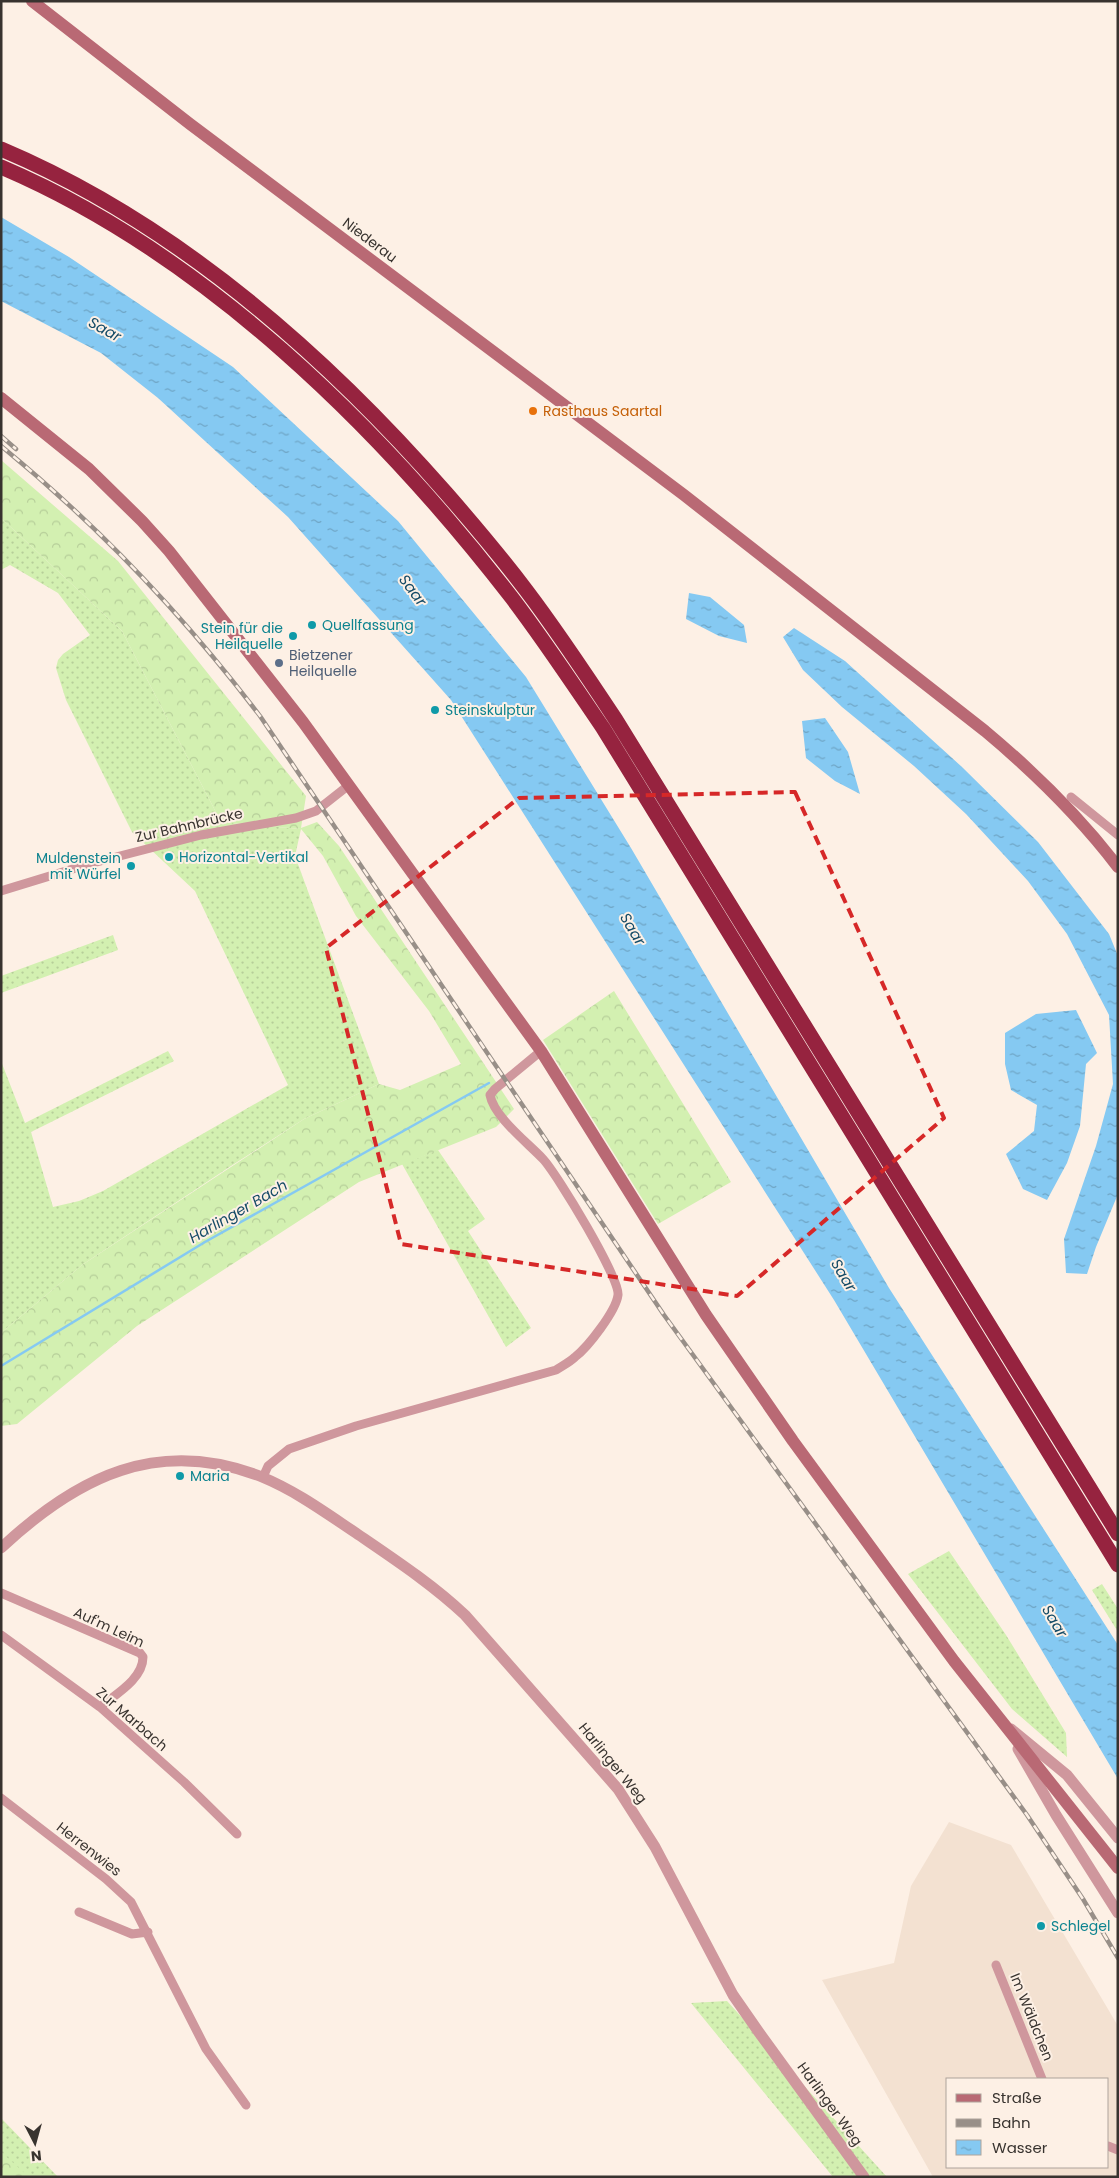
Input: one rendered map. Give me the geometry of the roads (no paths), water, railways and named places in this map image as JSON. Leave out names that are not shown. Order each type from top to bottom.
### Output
[{"type":"highway","points":[[1,149],[62,178],[149,227],[228,284],[283,330],[348,389],[426,470],[525,588],[596,690],[662,794],[1118,1534]]},
{"type":"highway","points":[[1,167],[55,192],[140,240],[184,271],[265,336],[336,401],[414,480],[512,598],[586,704],[648,802],[1118,1565]]},
{"type":"main road","name":"Niederau","points":[[32,1],[190,124],[692,500],[985,731],[1025,765],[1061,800],[1118,867]]},
{"type":"main road","points":[[1,398],[89,469],[122,500],[169,551],[303,722],[541,1051],[685,1282],[740,1366],[864,1540],[1002,1722],[1118,1868]]},
{"type":"street","name":"Zur Bahnbrücke","points":[[1,891],[89,864],[201,835],[296,818],[316,811],[349,785]]},
{"type":"street","points":[[1071,797],[1118,835]]},
{"type":"street","points":[[263,1478],[268,1466],[289,1449],[356,1426],[556,1370],[575,1358],[587,1345],[613,1309],[618,1294],[615,1278],[605,1258],[545,1161],[510,1125],[491,1102],[490,1095],[495,1089],[541,1051]]},
{"type":"street","name":"Harlinger Weg","points":[[1,1548],[55,1503],[106,1475],[123,1469],[162,1462],[197,1461],[229,1466],[263,1478],[290,1491],[324,1512],[446,1596],[500,1652],[618,1789],[640,1821],[734,1995],[864,2177]]},
{"type":"street","name":"Auf'm Leim","points":[[1,1593],[140,1653],[143,1657],[143,1666],[138,1673],[100,1707]]},
{"type":"street","name":"Zur Marbach","points":[[1,1635],[100,1707],[184,1782],[237,1834]]},
{"type":"street","points":[[1002,1722],[1067,1775],[1118,1838]]},
{"type":"street","points":[[1002,1722],[1056,1815],[1118,1913]]},
{"type":"street","name":"Herrenwies","points":[[1,1798],[121,1892],[137,1911],[206,2049],[246,2105]]},
{"type":"street","points":[[78,1912],[132,1934],[148,1932]]},
{"type":"street","name":"Im Wäldchen","points":[[996,1965],[1042,2078]]},
{"type":"water","name":"Saar","points":[[1,217],[69,257],[233,367],[398,521],[526,677],[631,848],[889,1288],[1118,1645],[1118,1779],[834,1300],[451,700],[288,517],[158,398],[101,353],[1,301]]},
{"type":"water","points":[[689,593],[710,597],[744,625],[747,643],[719,636],[686,619]]},
{"type":"water","points":[[794,628],[845,661],[962,767],[1038,842],[1109,934],[1118,956],[1118,1194],[1087,1274],[1066,1273],[1064,1239],[1096,1146],[1113,1084],[1109,1015],[1067,934],[1028,881],[966,814],[914,766],[842,707],[803,670],[783,637]]},
{"type":"water","points":[[825,718],[848,752],[860,794],[835,781],[806,758],[802,721]]},
{"type":"water","points":[[1076,1010],[1097,1053],[1086,1064],[1080,1126],[1067,1163],[1047,1200],[1023,1189],[1006,1154],[1034,1131],[1037,1105],[1011,1090],[1005,1064],[1005,1033],[1036,1014]]},
{"type":"waterway","name":"Harlinger Bach","points":[[1,1366],[205,1242],[489,1083]]},
{"type":"railway","points":[[1,436],[16,449]]},
{"type":"railway","points":[[1,446],[72,508],[139,574],[201,643],[260,716],[664,1315],[1027,1815],[1083,1899],[1118,1958]]},
{"type":"place","name":"Rasthaus Saartal","points":[[533,411]]},
{"type":"place","name":"Quellfassung","points":[[312,625]]},
{"type":"place","name":"Stein für die Heilquelle","points":[[293,636]]},
{"type":"place","name":"Bietzener Heilquelle","points":[[279,663]]},
{"type":"place","name":"Steinskulptur","points":[[435,710]]},
{"type":"place","name":"Horizontal-Vertikal","points":[[169,857]]},
{"type":"place","name":"Muldenstein mit Würfel","points":[[131,866]]},
{"type":"place","name":"Maria","points":[[180,1476]]},
{"type":"place","name":"Schlegel","points":[[1041,1926]]}]
